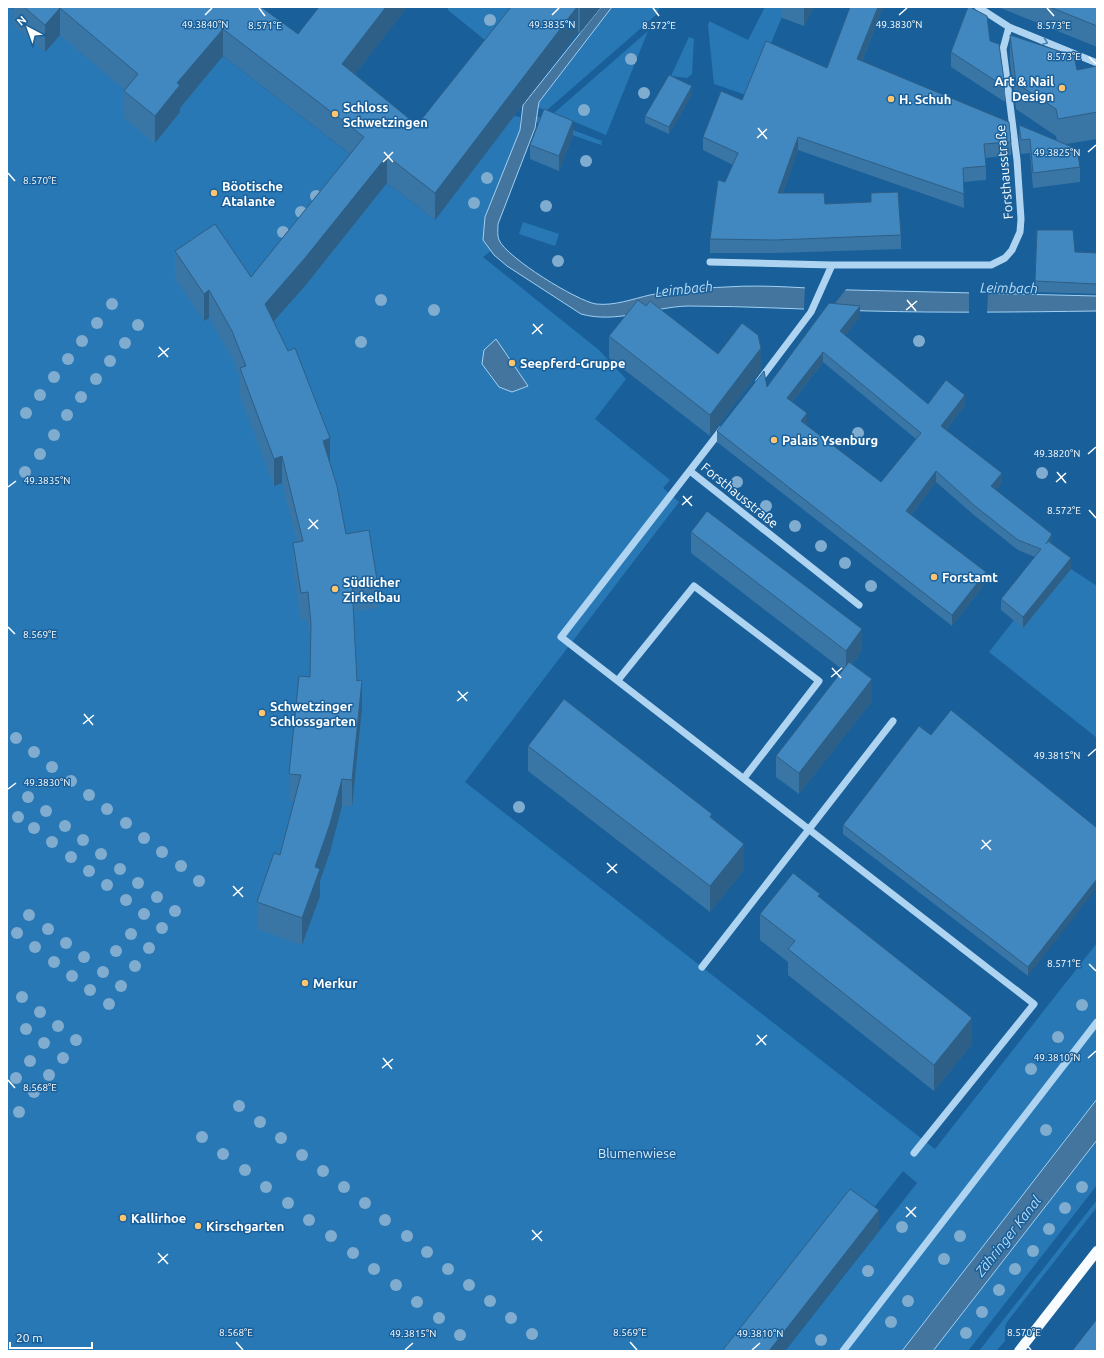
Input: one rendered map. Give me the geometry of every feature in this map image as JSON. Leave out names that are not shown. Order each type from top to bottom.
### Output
[{"type":"main road","points":[[1020,1351],[1097,1251]]},
{"type":"street","points":[[978,7],[1009,27],[1097,62]]},
{"type":"street","name":"Forsthausstraße","points":[[710,262],[832,265],[991,264],[1005,258],[1012,250],[1020,232],[1021,219],[1017,160],[1003,49],[1009,27]]},
{"type":"street","points":[[753,388],[811,312],[832,265]]},
{"type":"street","name":"Forsthausstraße","points":[[729,420],[690,471],[859,605]]},
{"type":"street","points":[[690,471],[561,637],[1034,1004],[914,1153]]},
{"type":"street","points":[[618,680],[694,586],[819,681],[744,778]]},
{"type":"street","points":[[702,967],[893,721]]},
{"type":"street","points":[[843,1351],[1097,1022]]},
{"type":"green space","name":"Schwetzinger Schlossgarten","points":[[7,7],[13,8],[24,18],[45,52],[60,35],[162,99],[223,56],[435,220],[514,116],[520,117],[520,130],[483,240],[491,251],[483,257],[599,350],[626,379],[595,419],[670,480],[663,488],[679,502],[465,782],[935,1149],[1097,943],[1097,1185],[968,1351],[785,1351],[917,1183],[903,1171],[872,1210],[738,1351],[7,1351]]},
{"type":"green space","points":[[448,7],[519,7],[486,41],[448,10]]},
{"type":"green space","points":[[612,7],[660,7],[656,15],[546,111],[538,107],[539,102]]},
{"type":"green space","points":[[765,7],[786,7],[749,96],[714,84],[708,26],[709,21],[748,40]]},
{"type":"green space","points":[[648,31],[606,135],[554,113]]},
{"type":"green space","points":[[689,37],[694,39],[692,74],[687,78],[671,76]]},
{"type":"green space","points":[[536,116],[602,141],[601,145],[535,122]]},
{"type":"green space","points":[[523,222],[559,234],[555,246],[519,234]]},
{"type":"green space","points":[[1071,569],[1097,586],[1097,738],[989,652],[1014,620],[1051,593]]},
{"type":"green space","points":[[1097,1200],[1097,1207],[1007,1322],[1005,1327],[1005,1341],[996,1351],[979,1351]]},
{"type":"water","points":[[601,7],[612,7],[539,102],[535,128],[498,224],[498,238],[505,248],[543,278],[574,295],[596,304],[617,303],[650,295],[678,291],[717,287],[757,286],[851,290],[1097,296],[1097,311],[927,312],[688,306],[608,317],[594,317],[581,314],[507,266],[494,255],[483,240],[485,217],[520,130],[523,105]]},
{"type":"water","points":[[496,339],[528,386],[512,392],[499,387],[482,364],[484,350]]},
{"type":"water","name":"Zähringer Kanal","points":[[1097,1099],[1097,1140],[933,1351],[902,1351]]},
{"type":"pier","points":[[805,285],[847,288],[829,311],[804,310]]},
{"type":"pier","points":[[969,291],[988,291],[987,314],[969,314]]},
{"type":"building","points":[[24,7],[261,7],[298,34],[319,7],[386,7],[342,64],[417,125],[511,7],[577,7],[435,193],[387,156],[305,258],[265,304],[288,351],[295,348],[330,438],[323,441],[337,486],[346,534],[369,530],[377,580],[352,584],[357,681],[362,680],[352,780],[342,779],[330,824],[315,867],[320,869],[302,918],[257,902],[274,853],[280,855],[301,775],[289,774],[299,676],[310,677],[311,624],[308,592],[301,593],[293,543],[303,541],[282,456],[274,459],[240,368],[246,366],[232,331],[209,290],[204,294],[175,251],[215,224],[251,277],[364,137],[223,29],[177,83],[180,85],[155,116],[124,91],[138,74],[60,8],[45,25]]},
{"type":"building","points":[[850,7],[878,7],[857,59],[1009,122],[1011,142],[984,144],[986,166],[963,168],[964,194],[798,137],[778,193],[824,193],[825,204],[871,202],[871,193],[898,192],[901,235],[775,240],[710,239],[718,180],[725,182],[738,153],[703,137],[721,91],[742,100],[766,41],[827,68]]},
{"type":"building","points":[[968,7],[987,16],[990,41],[999,44],[1005,87],[951,52]]},
{"type":"building","points":[[1050,7],[1097,7],[1097,26]]},
{"type":"building","points":[[1010,35],[1074,56],[1077,70],[1097,66],[1097,112],[1058,119],[1056,109],[1016,83]]},
{"type":"building","points":[[669,75],[692,86],[669,127],[645,116]]},
{"type":"building","points":[[544,109],[573,121],[559,156],[530,145]]},
{"type":"building","points":[[1019,125],[1077,149],[1080,167],[1033,173],[1030,139],[1021,140]]},
{"type":"building","points":[[1037,230],[1073,230],[1075,252],[1097,253],[1097,284],[1035,281]]},
{"type":"building","points":[[638,300],[646,306],[650,301],[718,354],[742,323],[758,335],[761,348],[710,415],[609,336]]},
{"type":"building","points":[[829,303],[860,306],[840,331],[928,404],[946,380],[965,395],[941,426],[1002,473],[991,486],[1052,534],[1046,544],[1048,541],[1071,558],[1023,617],[1001,599],[1041,549],[1018,540],[975,506],[936,471],[906,511],[986,572],[952,615],[717,431],[764,371],[767,387]],"holes":[[[823,352],[921,433],[881,482],[801,421],[807,413],[787,398]]]},
{"type":"building","points":[[707,511],[862,629],[846,651],[691,532]]},
{"type":"building","points":[[849,662],[872,679],[799,773],[776,756]]},
{"type":"building","points":[[564,699],[712,814],[710,817],[744,844],[710,886],[528,746]]},
{"type":"building","points":[[951,710],[1097,828],[1097,879],[1028,967],[843,825],[919,726],[931,735]]},
{"type":"building","points":[[793,873],[820,894],[818,896],[972,1018],[934,1065],[788,949],[795,941],[760,914]]},
{"type":"building","points":[[850,1189],[879,1210],[769,1351],[722,1351]]},
{"type":"building","points":[[1097,1319],[1097,1351],[1072,1351]]},
{"type":"place","name":"Art & Nail Design","points":[[1062,88]]},
{"type":"place","name":"H. Schuh","points":[[891,99]]},
{"type":"place","name":"Schloss Schwetzingen","points":[[335,114]]},
{"type":"place","name":"Böotische Atalante","points":[[214,193]]},
{"type":"place","name":"Seepferd-Gruppe","points":[[512,363]]},
{"type":"place","name":"Palais Ysenburg","points":[[774,440]]},
{"type":"place","name":"Forstamt","points":[[934,577]]},
{"type":"place","name":"Südlicher Zirkelbau","points":[[335,589]]},
{"type":"place","name":"Schwetzinger Schlossgarten","points":[[262,713]]},
{"type":"place","name":"Merkur","points":[[305,983]]},
{"type":"place","name":"Kallirhoe","points":[[123,1218]]},
{"type":"place","name":"Kirschgarten","points":[[198,1226]]},
{"type":"water label","name":"Leimbach","points":[[1009,288]]},
{"type":"water label","name":"Leimbach","points":[[684,289]]},
{"type":"park label","name":"Blumenwiese","points":[[637,1153]]}]
